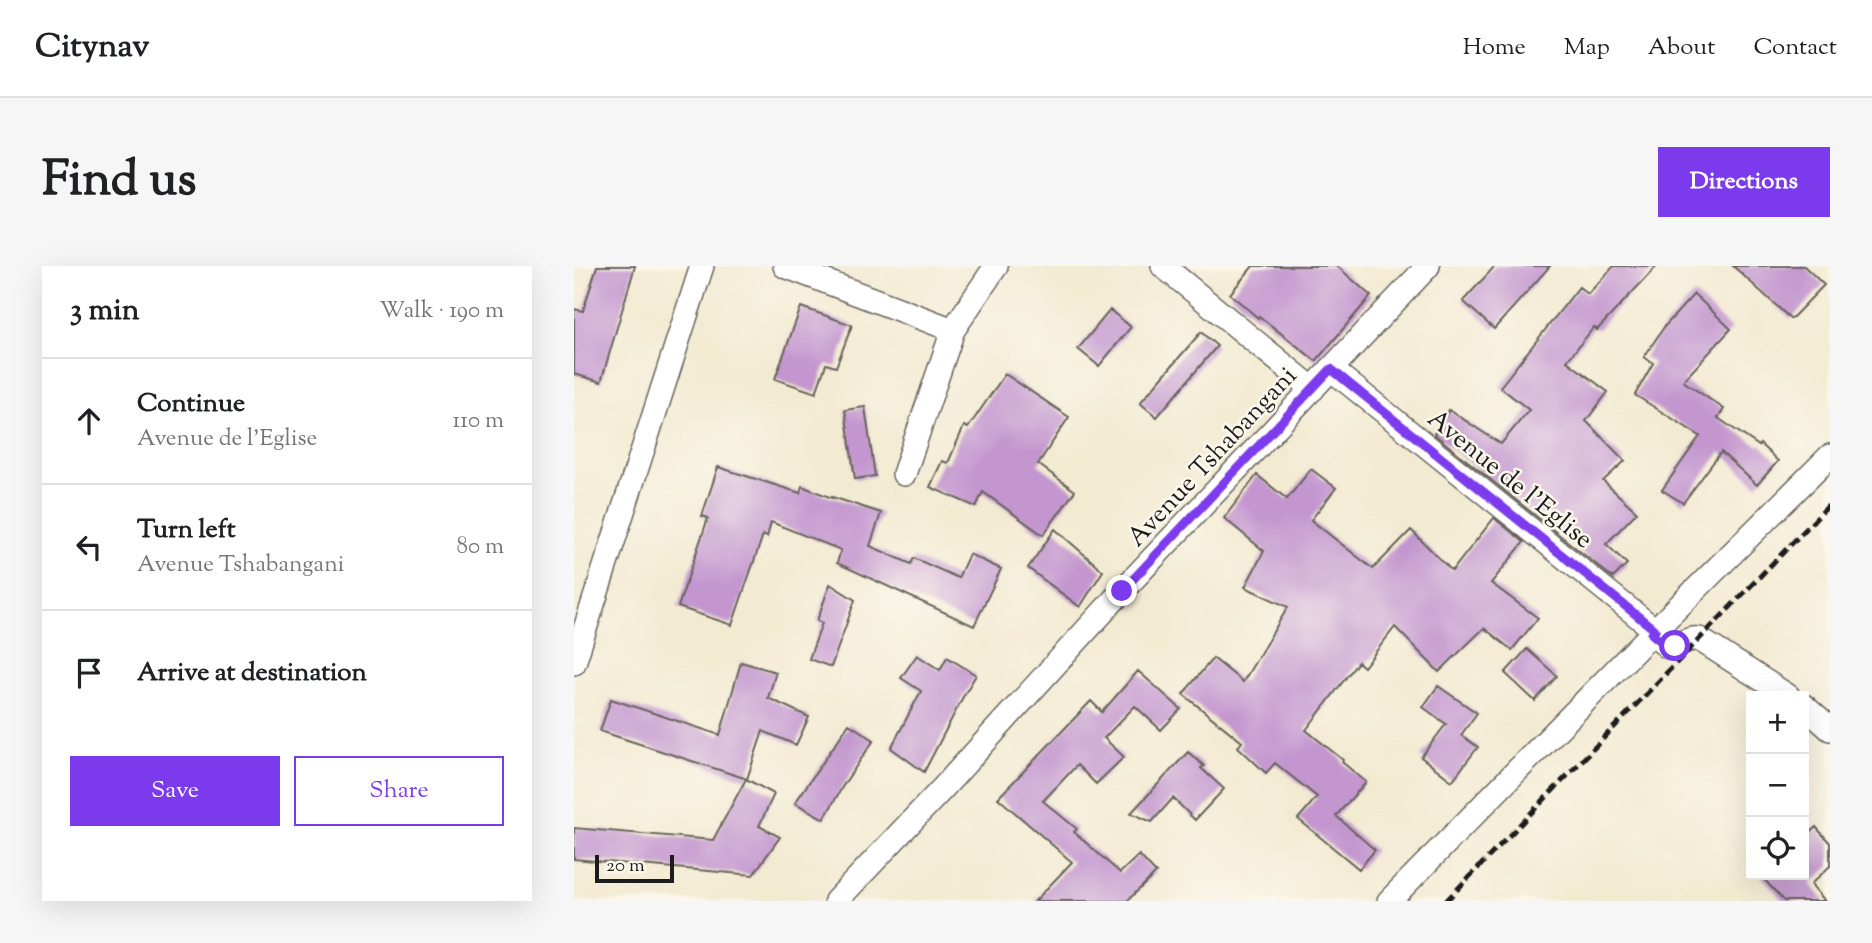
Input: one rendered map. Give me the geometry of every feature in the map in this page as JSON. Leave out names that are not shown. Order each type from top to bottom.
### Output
[{"type":"street","points":[[574,663],[702,266]]},
{"type":"street","points":[[786,266],[953,330]]},
{"type":"street","points":[[904,474],[953,330],[996,266]]},
{"type":"street","points":[[1163,266],[1313,388]]},
{"type":"street","name":"Avenue Tshabangani","points":[[836,901],[1122,591],[1428,266]]},
{"type":"street","name":"Avenue de l'Eglise","points":[[1331,369],[1654,632],[1668,647],[1693,638],[1699,639],[1780,691]]},
{"type":"street","points":[[1390,901],[1830,456]]},
{"type":"street","points":[[1809,710],[1830,729]]},
{"type":"building","points":[[597,266],[635,266],[601,382],[574,374],[574,309],[583,311]]},
{"type":"building","points":[[1253,266],[1337,266],[1371,296],[1316,361],[1230,294]]},
{"type":"building","points":[[1495,266],[1550,266],[1494,329],[1463,301]]},
{"type":"building","points":[[1614,266],[1657,266],[1597,330],[1594,327],[1567,361],[1608,392],[1586,421],[1625,461],[1603,481],[1637,512],[1606,544],[1627,564],[1613,578],[1434,434],[1449,410],[1501,444],[1529,410],[1500,387],[1579,287],[1588,294]]},
{"type":"building","points":[[1733,266],[1804,266],[1824,285],[1791,319]]},
{"type":"building","points":[[1694,294],[1731,329],[1683,381],[1724,409],[1718,418],[1759,446],[1760,444],[1778,461],[1757,485],[1721,452],[1683,503],[1662,490],[1700,436],[1635,395],[1653,363],[1644,357],[1664,327]]},
{"type":"building","points":[[801,307],[852,325],[836,367],[826,364],[816,393],[775,379]]},
{"type":"building","points":[[1110,310],[1131,327],[1099,366],[1078,349]]},
{"type":"building","points":[[1201,332],[1217,346],[1157,417],[1140,403]]},
{"type":"building","points":[[1005,374],[1069,417],[1038,464],[1075,491],[1043,535],[983,492],[976,507],[930,487],[942,461],[948,463],[964,426],[968,428]]},
{"type":"building","points":[[865,407],[875,476],[855,479],[845,410]]},
{"type":"building","points":[[718,467],[800,493],[802,486],[881,513],[870,546],[911,564],[914,558],[958,578],[969,554],[1001,569],[974,626],[837,563],[841,550],[771,522],[767,537],[763,535],[732,625],[678,607],[708,518],[702,516]]},
{"type":"building","points":[[1311,469],[1336,488],[1311,520],[1373,569],[1411,530],[1452,571],[1494,518],[1524,542],[1491,583],[1538,618],[1512,650],[1484,628],[1439,672],[1395,627],[1364,667],[1358,662],[1306,730],[1366,782],[1336,816],[1375,850],[1359,869],[1298,819],[1317,797],[1275,763],[1266,773],[1238,747],[1242,742],[1183,694],[1213,658],[1243,682],[1288,607],[1245,587],[1264,551],[1224,518],[1257,475],[1287,499]]},
{"type":"building","points":[[1055,529],[1103,571],[1080,607],[1028,568]]},
{"type":"building","points":[[830,584],[855,600],[831,667],[809,659],[822,623],[817,621]]},
{"type":"building","points":[[1527,649],[1557,676],[1535,701],[1505,673]]},
{"type":"building","points":[[917,655],[940,670],[947,657],[976,675],[924,772],[891,748],[921,691],[901,678]]},
{"type":"building","points":[[741,662],[776,672],[768,698],[809,717],[796,745],[763,731],[747,779],[600,731],[611,699],[720,735]]},
{"type":"building","points":[[1138,671],[1181,709],[1161,730],[1135,706],[1104,738],[1124,757],[1096,784],[1077,765],[1043,801],[1077,829],[1074,832],[1120,873],[1139,855],[1156,873],[1127,901],[1035,901],[1072,862],[998,798],[1091,701],[1102,712]]},
{"type":"building","points":[[1438,686],[1477,713],[1461,735],[1478,747],[1452,781],[1421,757],[1446,724],[1423,707]]},
{"type":"building","points":[[849,724],[874,740],[824,819],[795,803]]},
{"type":"building","points":[[1188,752],[1224,789],[1195,820],[1173,798],[1152,822],[1131,813]]},
{"type":"building","points":[[746,779],[774,794],[759,826],[780,837],[753,875],[574,859],[574,828],[713,840]]},
{"type":"building","points":[[1816,827],[1830,843],[1830,866],[1811,884],[1825,901],[1784,901],[1765,880],[1809,880],[1809,833]]},
{"type":"railway","points":[[1446,901],[1830,504]]},
{"type":"route","points":[[1122,591],[1331,369],[1655,630],[1652,634],[1658,640],[1668,647],[1675,646]]}]
